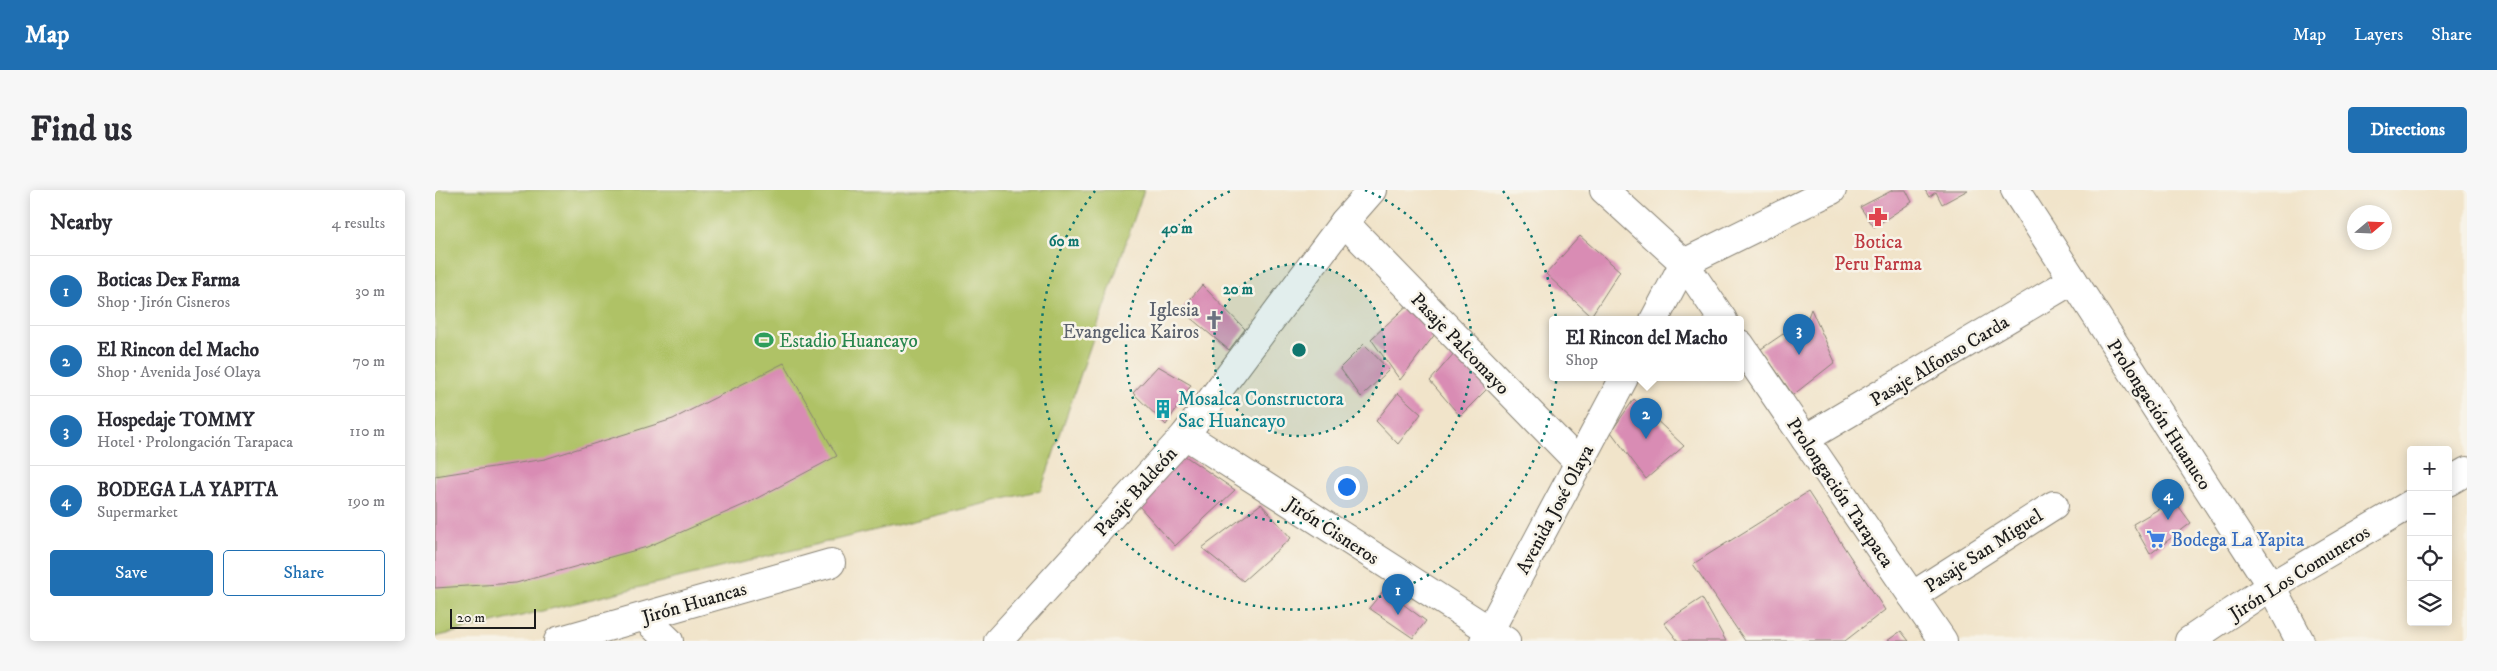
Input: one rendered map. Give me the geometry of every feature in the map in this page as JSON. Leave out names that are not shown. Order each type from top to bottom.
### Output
[{"type":"street","name":"Pasaje Baldeón","points":[[998,641],[1185,435],[1343,222],[1372,190]]},
{"type":"street","points":[[1603,190],[1684,263],[1720,316]]},
{"type":"street","points":[[1656,316],[1684,263],[1832,190]]},
{"type":"street","name":"Prolongación Huanuco","points":[[2015,190],[2271,586],[2300,641]]},
{"type":"street","name":"Pasaje Palcomayo","points":[[1343,222],[1579,463]]},
{"type":"street","name":"Pasaje Alfonso Carda","points":[[1805,439],[2073,280]]},
{"type":"street","name":"Prolongación Tarapaca","points":[[1744,350],[1943,641]]},
{"type":"street","name":"Avenida José Olaya","points":[[1493,638],[1579,463],[1622,381]]},
{"type":"street","name":"Jirón Cisneros","points":[[1185,435],[1493,638]]},
{"type":"street","points":[[2452,480],[2467,471]]},
{"type":"street","name":"Pasaje San Miguel","points":[[1912,596],[2054,505]]},
{"type":"street","name":"Jirón Los Comuneros","points":[[2189,641],[2271,586],[2407,506]]},
{"type":"street","name":"Jirón Huancas","points":[[558,641],[831,564]]},
{"type":"street","points":[[644,616],[669,641]]},
{"type":"green space","name":"Estadio Huancayo","points":[[435,190],[1144,190],[1041,490],[435,637]]},
{"type":"building","name":"Botica Peru Farma","points":[[1893,190],[1906,190],[1912,202],[1874,227],[1860,207]]},
{"type":"building","points":[[1925,190],[1968,190],[1942,204],[1936,192],[1929,197]]},
{"type":"building","points":[[1580,236],[1620,271],[1591,316],[1546,274]]},
{"type":"building","name":"Iglesia Evangelica Kairos","points":[[1202,285],[1245,329],[1229,350],[1181,310]]},
{"type":"building","points":[[1413,300],[1439,329],[1400,380],[1371,339]]},
{"type":"building","points":[[1811,309],[1835,362],[1793,395],[1761,349],[1808,317]]},
{"type":"building","points":[[1364,344],[1389,370],[1361,397],[1340,368]]},
{"type":"building","points":[[1455,352],[1490,386],[1460,416],[1430,381]]},
{"type":"building","points":[[784,363],[837,456],[748,503],[647,547],[516,583],[435,588],[435,476],[545,459],[673,419]]},
{"type":"building","name":"Mosalca Constructora Sac Huancayo","points":[[1158,366],[1191,385],[1166,425],[1133,393]]},
{"type":"building","points":[[1398,393],[1421,414],[1398,444],[1376,421]]},
{"type":"building","points":[[1634,399],[1684,446],[1646,479],[1611,432]]},
{"type":"building","points":[[1185,456],[1235,490],[1175,546],[1138,505],[1178,458]]},
{"type":"building","points":[[1808,492],[1885,610],[1845,641],[1745,641],[1693,564]]},
{"type":"building","name":"Bodega La Yapita","points":[[2174,500],[2191,523],[2150,554],[2133,524]]},
{"type":"building","points":[[1261,504],[1291,538],[1243,581],[1202,548]]},
{"type":"building","points":[[1384,590],[1426,621],[1413,638],[1369,608]]},
{"type":"building","points":[[1702,598],[1726,641],[1678,641],[1664,623]]},
{"type":"building","points":[[1901,631],[1909,641],[1887,641]]},
{"type":"place","name":"Botica Peru Farma","points":[[1878,217]]},
{"type":"place","name":"Iglesia Evangelica Kairos","points":[[1214,320]]},
{"type":"place","name":"Estadio Huancayo","points":[[764,340]]},
{"type":"place","name":"Hospedaje TOMMY","points":[[1799,355]]},
{"type":"place","name":"Mosalca Constructora Sac Huancayo","points":[[1163,409]]},
{"type":"place","name":"El Rincon del Macho","points":[[1646,439]]},
{"type":"place","name":"BODEGA LA YAPITA","points":[[2168,520]]},
{"type":"place","name":"Bodega La Yapita","points":[[2156,539]]},
{"type":"place","name":"Boticas Dex Farma","points":[[1398,615]]}]
